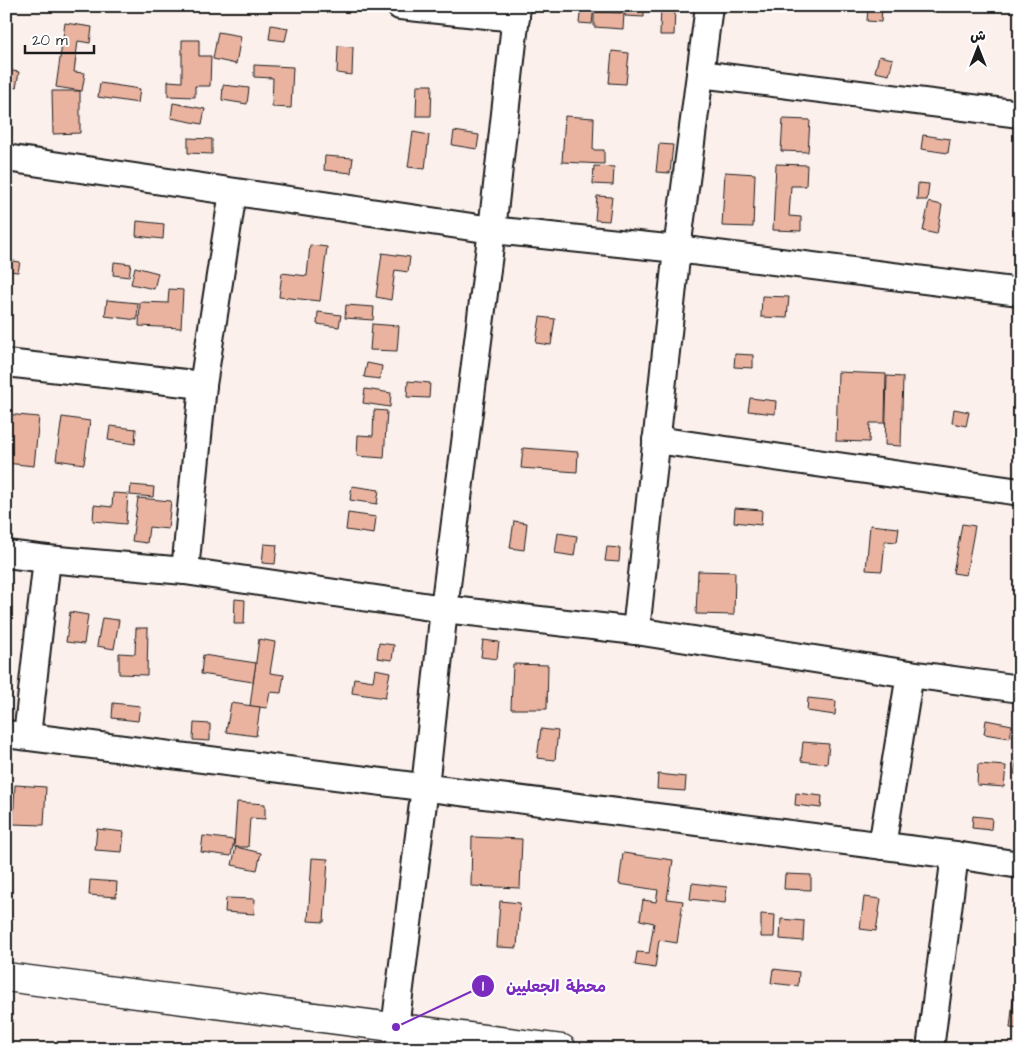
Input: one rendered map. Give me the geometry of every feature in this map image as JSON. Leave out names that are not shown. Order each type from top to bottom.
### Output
[{"type":"street","points":[[395,1028],[517,12],[400,6]]},
{"type":"street","points":[[636,631],[677,249],[709,6]]},
{"type":"street","points":[[700,74],[1020,114]]},
{"type":"street","points":[[6,158],[492,230],[677,249],[1020,292]]},
{"type":"street","points":[[185,570],[203,385],[233,192]]},
{"type":"street","points":[[6,362],[203,385]]},
{"type":"street","points":[[656,440],[1020,492]]},
{"type":"street","points":[[6,554],[185,570],[444,608],[636,631],[910,674],[1020,689]]},
{"type":"street","points":[[47,559],[16,735],[955,855],[1020,865]]},
{"type":"street","points":[[882,846],[910,674]]},
{"type":"street","points":[[930,1049],[955,855]]},
{"type":"street","points":[[6,976],[325,1017],[487,1044],[562,1049]]},
{"type":"building","points":[[581,6],[594,6],[592,24],[579,23]]},
{"type":"building","points":[[625,6],[644,6],[644,17],[625,16]]},
{"type":"building","points":[[661,6],[675,6],[674,35],[660,35]]},
{"type":"building","points":[[868,7],[882,8],[881,22],[867,21]]},
{"type":"building","points":[[594,12],[624,13],[623,29],[594,27]]},
{"type":"building","points":[[65,23],[92,27],[90,43],[78,41],[74,72],[85,73],[82,91],[56,87]]},
{"type":"building","points":[[271,25],[288,28],[285,41],[269,39]]},
{"type":"building","points":[[218,32],[241,36],[236,64],[213,59]]},
{"type":"building","points":[[182,40],[199,40],[199,56],[211,56],[210,86],[195,86],[195,97],[168,96],[168,81],[182,82]]},
{"type":"building","points":[[338,46],[353,47],[352,75],[337,73]]},
{"type":"building","points":[[612,51],[629,53],[626,84],[609,83]]},
{"type":"building","points":[[879,56],[893,59],[889,75],[875,72]]},
{"type":"building","points":[[254,65],[293,67],[291,108],[272,107],[273,78],[254,77]]},
{"type":"building","points":[[6,70],[19,72],[16,88],[6,86]]},
{"type":"building","points":[[100,83],[140,89],[138,103],[98,97]]},
{"type":"building","points":[[223,85],[249,88],[247,104],[222,100]]},
{"type":"building","points":[[417,85],[432,85],[431,116],[416,116]]},
{"type":"building","points":[[52,91],[80,91],[80,133],[53,134]]},
{"type":"building","points":[[173,103],[205,109],[202,124],[171,118]]},
{"type":"building","points":[[6,115],[10,115],[8,141],[6,141]]},
{"type":"building","points":[[565,116],[594,118],[593,150],[604,150],[604,164],[562,162]]},
{"type":"building","points":[[783,119],[810,120],[808,152],[781,151]]},
{"type":"building","points":[[454,131],[479,135],[477,149],[452,145]]},
{"type":"building","points":[[413,132],[429,135],[425,169],[408,167]]},
{"type":"building","points":[[923,135],[950,139],[948,153],[921,149]]},
{"type":"building","points":[[188,138],[212,139],[212,154],[188,153]]},
{"type":"building","points":[[659,144],[673,145],[670,173],[656,172]]},
{"type":"building","points":[[325,156],[353,158],[351,173],[324,170]]},
{"type":"building","points":[[776,164],[807,165],[806,186],[791,186],[789,216],[801,217],[801,231],[773,230]]},
{"type":"building","points":[[594,166],[614,167],[613,185],[593,184]]},
{"type":"building","points":[[725,172],[755,174],[753,227],[722,226]]},
{"type":"building","points":[[918,183],[929,184],[927,200],[917,200]]},
{"type":"building","points":[[597,196],[612,197],[609,221],[595,220]]},
{"type":"building","points":[[929,202],[942,205],[937,234],[923,231]]},
{"type":"building","points":[[137,221],[164,224],[163,239],[136,236]]},
{"type":"building","points":[[310,245],[327,247],[320,301],[279,297],[282,273],[307,276]]},
{"type":"building","points":[[382,253],[410,257],[408,272],[395,270],[391,300],[376,297]]},
{"type":"building","points":[[6,260],[20,262],[18,272],[6,271]]},
{"type":"building","points":[[114,262],[131,264],[129,277],[113,275]]},
{"type":"building","points":[[135,267],[158,273],[154,289],[131,284]]},
{"type":"building","points":[[6,284],[9,284],[8,315],[6,315]]},
{"type":"building","points":[[169,289],[183,290],[181,328],[139,326],[140,302],[168,303]]},
{"type":"building","points":[[762,296],[789,297],[787,318],[761,317]]},
{"type":"building","points":[[107,300],[138,303],[137,320],[105,316]]},
{"type":"building","points":[[346,305],[374,307],[373,320],[345,318]]},
{"type":"building","points":[[318,312],[341,315],[339,327],[317,324]]},
{"type":"building","points":[[540,317],[555,319],[551,345],[536,343]]},
{"type":"building","points":[[372,324],[399,326],[397,351],[370,350]]},
{"type":"building","points":[[735,354],[753,355],[753,368],[734,367]]},
{"type":"building","points":[[367,363],[382,366],[380,379],[364,377]]},
{"type":"building","points":[[838,372],[886,374],[885,423],[870,423],[869,442],[836,441]]},
{"type":"building","points":[[887,376],[903,377],[901,446],[885,445]]},
{"type":"building","points":[[408,381],[430,383],[429,398],[407,397]]},
{"type":"building","points":[[365,389],[391,393],[390,407],[363,403]]},
{"type":"building","points":[[750,398],[776,401],[775,414],[748,411]]},
{"type":"building","points":[[954,409],[969,412],[966,426],[952,423]]},
{"type":"building","points":[[374,410],[387,411],[384,458],[357,456],[358,435],[373,436]]},
{"type":"building","points":[[6,414],[39,417],[34,466],[6,463]]},
{"type":"building","points":[[62,417],[90,421],[84,464],[56,460]]},
{"type":"building","points":[[110,426],[136,429],[135,444],[108,440]]},
{"type":"building","points":[[523,448],[578,452],[577,472],[521,468]]},
{"type":"building","points":[[131,485],[154,487],[153,497],[130,495]]},
{"type":"building","points":[[352,486],[379,490],[377,504],[350,500]]},
{"type":"building","points":[[113,493],[128,494],[126,524],[93,521],[94,505],[112,507]]},
{"type":"building","points":[[138,498],[171,501],[168,529],[149,527],[147,543],[132,541]]},
{"type":"building","points":[[735,508],[762,510],[761,525],[734,522]]},
{"type":"building","points":[[348,513],[376,517],[374,534],[346,530]]},
{"type":"building","points":[[514,521],[527,523],[524,550],[510,548]]},
{"type":"building","points":[[962,524],[975,526],[966,575],[953,573]]},
{"type":"building","points":[[870,525],[899,528],[897,542],[885,541],[882,571],[866,570]]},
{"type":"building","points":[[558,533],[577,536],[574,556],[555,553]]},
{"type":"building","points":[[264,544],[277,545],[275,564],[262,563]]},
{"type":"building","points":[[607,547],[620,548],[619,562],[605,561]]},
{"type":"building","points":[[698,571],[735,572],[734,615],[696,614]]},
{"type":"building","points":[[235,599],[245,600],[244,624],[234,624]]},
{"type":"building","points":[[70,612],[88,615],[84,644],[66,642]]},
{"type":"building","points":[[102,618],[119,620],[114,649],[97,646]]},
{"type":"building","points":[[136,628],[148,628],[147,675],[119,674],[119,653],[135,654]]},
{"type":"building","points":[[259,639],[275,642],[270,673],[284,675],[281,693],[270,692],[267,708],[250,706]]},
{"type":"building","points":[[483,640],[499,642],[497,659],[481,657]]},
{"type":"building","points":[[379,643],[394,645],[392,660],[377,658]]},
{"type":"building","points":[[203,655],[256,663],[253,682],[201,674]]},
{"type":"building","points":[[513,664],[548,665],[547,709],[511,709]]},
{"type":"building","points":[[375,669],[390,672],[385,698],[352,693],[354,678],[373,681]]},
{"type":"building","points":[[808,698],[836,701],[835,715],[807,711]]},
{"type":"building","points":[[113,703],[140,706],[138,721],[112,718]]},
{"type":"building","points":[[231,703],[260,707],[256,736],[226,732]]},
{"type":"building","points":[[986,720],[1012,725],[1010,738],[984,734]]},
{"type":"building","points":[[194,723],[210,724],[210,741],[193,740]]},
{"type":"building","points":[[541,729],[558,731],[555,760],[537,758]]},
{"type":"building","points":[[1020,741],[1020,774],[1014,774]]},
{"type":"building","points":[[803,742],[829,744],[827,764],[801,761]]},
{"type":"building","points":[[978,764],[1006,766],[1004,787],[977,785]]},
{"type":"building","points":[[658,774],[686,777],[685,791],[657,789]]},
{"type":"building","points":[[6,784],[11,785],[7,817],[6,817]]},
{"type":"building","points":[[15,785],[46,787],[44,825],[13,824]]},
{"type":"building","points":[[796,793],[822,796],[821,808],[795,805]]},
{"type":"building","points":[[237,802],[265,804],[265,819],[250,818],[248,847],[234,847]]},
{"type":"building","points":[[973,816],[992,818],[991,830],[972,828]]},
{"type":"building","points":[[97,829],[124,832],[122,852],[95,850]]},
{"type":"building","points":[[203,836],[234,840],[231,856],[201,852]]},
{"type":"building","points":[[472,837],[522,839],[520,888],[471,886]]},
{"type":"building","points":[[236,847],[261,853],[257,870],[232,865]]},
{"type":"building","points":[[623,853],[673,860],[667,899],[683,901],[677,943],[659,940],[655,968],[635,965],[637,952],[649,953],[654,923],[640,920],[643,900],[656,902],[658,890],[619,884]]},
{"type":"building","points":[[312,858],[328,859],[324,922],[308,921]]},
{"type":"building","points":[[785,874],[811,875],[811,890],[784,889]]},
{"type":"building","points":[[90,880],[117,882],[116,897],[89,895]]},
{"type":"building","points":[[692,883],[727,887],[725,903],[690,899]]},
{"type":"building","points":[[864,897],[881,899],[876,931],[860,929]]},
{"type":"building","points":[[226,898],[255,899],[254,914],[225,912]]},
{"type":"building","points":[[500,901],[520,903],[517,948],[497,947]]},
{"type":"building","points":[[761,914],[775,915],[774,937],[761,937]]},
{"type":"building","points":[[781,919],[804,921],[803,941],[780,939]]},
{"type":"building","points":[[773,969],[799,972],[798,986],[771,983]]},
{"type":"building","points":[[1013,1000],[1020,1001],[1020,1029],[1010,1028]]},
{"type":"place","name":"محطة الجعليين","points":[[396,1027]]}]
